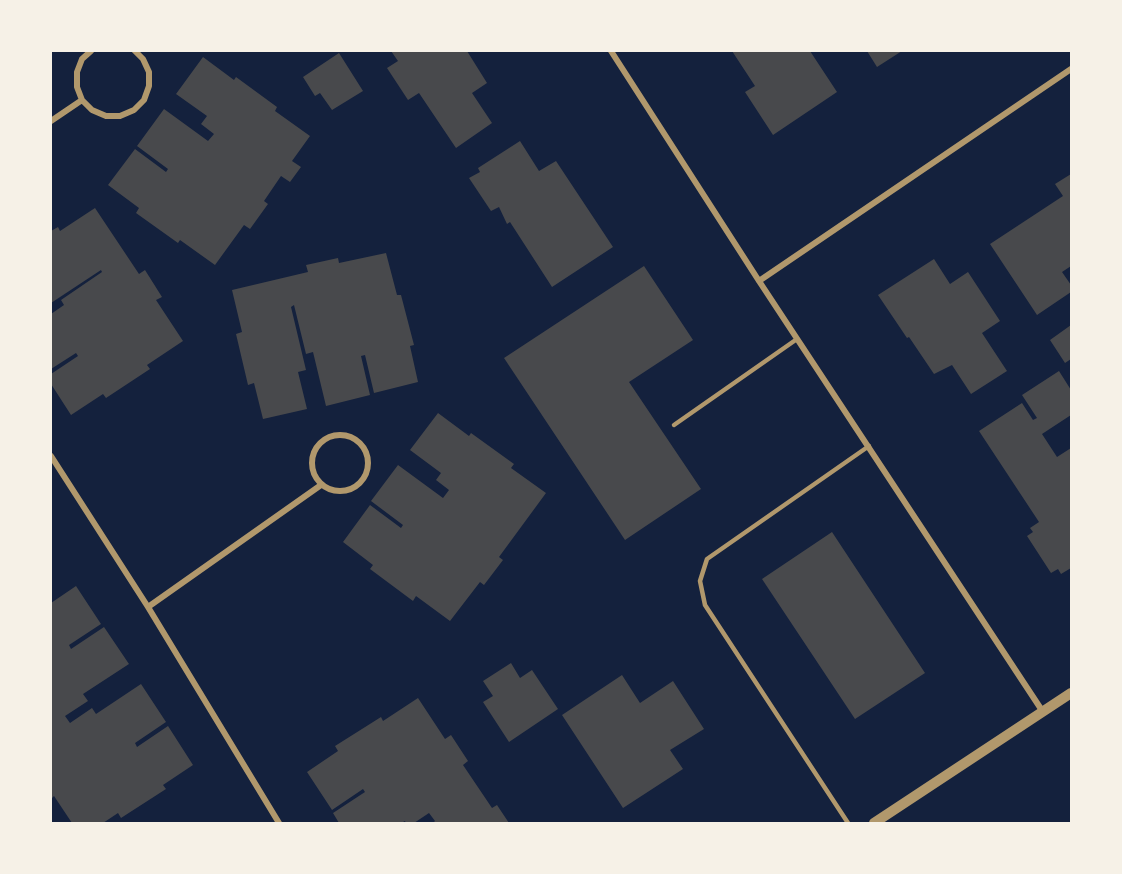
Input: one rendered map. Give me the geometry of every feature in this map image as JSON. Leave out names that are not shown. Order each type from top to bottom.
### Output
[{"type":"street","points":[[91,51],[82,60],[77,72],[77,87],[82,100],[92,110],[106,116],[120,116],[134,110],[144,100],[149,86],[149,72],[143,59],[135,51]]},
{"type":"street","points":[[611,51],[759,281],[1043,712]]},
{"type":"street","points":[[759,281],[1071,69]]},
{"type":"street","points":[[51,121],[82,100]]},
{"type":"street","points":[[338,435],[350,436],[359,442],[366,451],[369,461],[362,482],[353,489],[342,492],[331,491],[321,485],[314,476],[311,466],[313,454],[318,445],[327,438],[338,435]]},
{"type":"street","points":[[51,456],[148,607],[279,823]]},
{"type":"street","points":[[148,607],[321,485]]},
{"type":"street","points":[[874,823],[1071,693]]},
{"type":"lane","points":[[674,425],[797,339]]},
{"type":"lane","points":[[848,823],[705,605],[700,580],[707,559],[869,447]]},
{"type":"building","points":[[391,51],[467,51],[487,83],[472,93],[492,123],[456,148],[419,93],[408,100],[387,68],[398,61]]},
{"type":"building","points":[[732,51],[810,51],[837,92],[773,135],[745,92],[755,86]]},
{"type":"building","points":[[867,51],[902,51],[877,67]]},
{"type":"building","points":[[339,53],[363,91],[332,110],[320,93],[315,96],[303,77]]},
{"type":"building","points":[[203,57],[234,80],[236,77],[277,107],[275,111],[310,136],[292,161],[301,167],[290,182],[281,176],[264,201],[268,204],[250,229],[244,225],[215,265],[180,240],[178,243],[136,213],[139,208],[108,185],[135,149],[166,172],[168,169],[137,146],[164,109],[208,141],[214,134],[201,124],[207,116],[176,94]]},
{"type":"building","points":[[520,141],[539,171],[556,161],[613,247],[552,287],[510,222],[507,224],[499,207],[491,211],[469,178],[480,172],[478,168]]},
{"type":"building","points":[[1071,174],[1071,266],[1062,272],[1071,285],[1071,292],[1037,315],[990,244],[1063,196],[1055,184]]},
{"type":"building","points":[[95,208],[139,274],[145,270],[162,297],[156,300],[183,341],[147,365],[150,369],[106,398],[103,394],[71,415],[51,384],[51,374],[78,356],[76,353],[51,369],[51,314],[64,305],[61,300],[102,272],[101,270],[51,303],[51,231],[58,227],[60,231]]},
{"type":"building","points":[[386,253],[397,295],[401,295],[414,345],[410,346],[418,382],[374,393],[365,355],[361,356],[370,395],[326,406],[313,352],[306,354],[294,305],[291,307],[306,370],[298,372],[307,409],[263,419],[254,383],[248,385],[236,334],[242,332],[232,290],[308,272],[306,265],[338,258],[339,263]]},
{"type":"building","points":[[934,259],[950,284],[968,272],[1000,321],[982,333],[1007,371],[971,394],[952,365],[934,374],[878,295]]},
{"type":"building","points":[[644,266],[693,340],[629,382],[701,489],[625,540],[504,358]]},
{"type":"building","points":[[1071,325],[1071,359],[1065,363],[1050,340]]},
{"type":"building","points":[[1059,371],[1071,390],[1071,415],[1042,434],[1057,457],[1071,448],[1071,568],[1061,574],[1058,569],[1051,573],[1027,536],[1033,532],[1030,528],[1039,522],[979,431],[1022,403],[1033,420],[1037,418],[1022,395]]},
{"type":"building","points":[[438,413],[469,436],[471,433],[514,464],[511,468],[546,493],[499,557],[503,560],[484,585],[480,582],[450,621],[416,596],[413,601],[370,569],[373,565],[343,542],[370,505],[401,528],[403,525],[371,501],[398,465],[443,498],[449,490],[436,480],[441,473],[410,450]]},
{"type":"building","points":[[832,532],[925,673],[855,719],[762,579]]},
{"type":"building","points":[[76,586],[101,624],[69,645],[71,649],[104,627],[129,664],[83,694],[88,701],[65,716],[70,723],[92,708],[96,714],[141,684],[166,722],[135,743],[137,747],[168,726],[193,765],[163,785],[166,789],[121,818],[118,813],[103,823],[72,823],[54,796],[51,799],[51,603]]},
{"type":"building","points":[[511,663],[520,678],[532,670],[558,709],[509,742],[483,702],[493,696],[483,681]]},
{"type":"building","points":[[622,675],[640,703],[673,681],[704,729],[670,750],[683,769],[623,808],[562,715]]},
{"type":"building","points":[[418,698],[445,739],[451,735],[468,761],[463,765],[492,808],[497,805],[509,823],[433,823],[435,821],[429,813],[414,823],[405,821],[401,823],[339,823],[333,813],[365,792],[363,789],[332,810],[307,772],[338,751],[335,746],[381,717],[383,721]]}]
